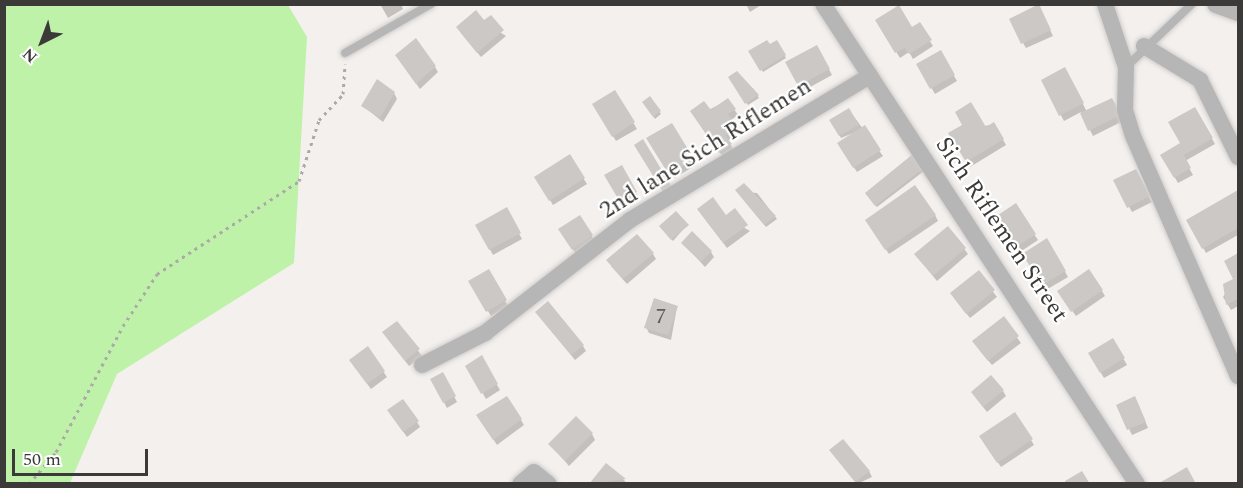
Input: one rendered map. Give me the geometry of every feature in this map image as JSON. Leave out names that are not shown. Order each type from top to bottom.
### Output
[{"type":"street","name":"Sich Riflemen Street","points":[[823,4],[1137,483]]},
{"type":"street","points":[[1105,4],[1126,67],[1125,110],[1133,136],[1239,376]]},
{"type":"street","points":[[1216,4],[1237,9]]},
{"type":"street","points":[[1144,46],[1200,80],[1239,157]]},
{"type":"street","name":"2nd lane Sich Riflemen","points":[[422,365],[485,333],[630,220],[870,76]]},
{"type":"street","points":[[520,483],[534,472],[549,483]]},
{"type":"lane","points":[[345,53],[431,4]]},
{"type":"lane","points":[[1126,67],[1144,46],[1192,4]]},
{"type":"path","points":[[29,483],[56,452],[123,326],[158,274],[299,181],[319,120],[343,94],[345,53]]},
{"type":"green space","points":[[4,5],[288,5],[307,37],[294,263],[117,374],[70,483],[5,483]]},
{"type":"building","points":[[1039,4],[1051,30],[1021,44],[1009,19]]},
{"type":"building","points":[[899,5],[912,27],[920,22],[932,40],[909,54],[905,48],[895,53],[875,20]]},
{"type":"building","points":[[476,10],[484,20],[491,15],[504,30],[477,53],[456,27]]},
{"type":"building","points":[[416,38],[436,66],[416,84],[395,55]]},
{"type":"building","points":[[767,40],[770,44],[777,40],[786,55],[760,71],[748,51]]},
{"type":"building","points":[[817,45],[830,69],[798,86],[785,62]]},
{"type":"building","points":[[941,50],[955,75],[930,89],[916,64]]},
{"type":"building","points":[[1065,67],[1084,103],[1059,116],[1041,80]]},
{"type":"building","points":[[737,71],[759,95],[745,104],[728,77]]},
{"type":"building","points":[[377,79],[395,92],[380,118],[361,106]]},
{"type":"building","points":[[615,90],[635,122],[612,137],[592,104]]},
{"type":"building","points":[[650,96],[661,111],[653,117],[642,102]]},
{"type":"building","points":[[728,98],[736,109],[728,114],[737,127],[725,135],[732,144],[719,153],[690,111],[704,101],[711,110]]},
{"type":"building","points":[[1112,98],[1121,115],[1088,131],[1080,113]]},
{"type":"building","points":[[971,102],[986,127],[994,122],[1004,139],[966,162],[948,133],[962,125],[955,112]]},
{"type":"building","points":[[1195,107],[1213,138],[1184,155],[1191,168],[1174,178],[1160,155],[1180,143],[1168,122]]},
{"type":"building","points":[[849,108],[859,125],[839,136],[829,120]]},
{"type":"building","points":[[672,123],[694,159],[669,175],[646,138]]},
{"type":"building","points":[[865,125],[881,150],[853,168],[837,143]]},
{"type":"building","points":[[643,139],[672,187],[663,192],[634,145]]},
{"type":"building","points":[[570,154],[585,178],[549,201],[534,177]]},
{"type":"building","points":[[913,154],[924,168],[875,206],[865,193]]},
{"type":"building","points":[[622,165],[637,192],[620,202],[604,175]]},
{"type":"building","points":[[1136,169],[1150,196],[1127,208],[1113,180]]},
{"type":"building","points":[[744,183],[776,216],[764,225],[735,190]]},
{"type":"building","points":[[915,185],[936,215],[885,250],[865,220]]},
{"type":"building","points":[[1238,190],[1238,228],[1202,249],[1186,220]]},
{"type":"building","points":[[713,197],[726,215],[735,208],[748,225],[723,243],[697,209]]},
{"type":"building","points":[[1016,203],[1036,234],[1015,248],[995,217]]},
{"type":"building","points":[[507,207],[521,233],[489,250],[475,225]]},
{"type":"building","points":[[676,211],[689,225],[671,240],[659,226]]},
{"type":"building","points":[[580,215],[593,235],[572,250],[558,229]]},
{"type":"building","points":[[948,226],[966,248],[933,276],[914,254]]},
{"type":"building","points":[[692,231],[712,251],[701,262],[681,243]]},
{"type":"building","points":[[637,234],[654,253],[623,279],[606,260]]},
{"type":"building","points":[[1047,238],[1066,271],[1042,285],[1022,254]]},
{"type":"building","points":[[1238,253],[1238,299],[1226,305],[1223,284],[1233,279],[1224,261]]},
{"type":"building","points":[[489,269],[507,300],[486,312],[468,281]]},
{"type":"building","points":[[1089,269],[1103,290],[1071,312],[1057,291]]},
{"type":"building","points":[[979,270],[995,290],[966,314],[950,293]]},
{"type":"building","points":[[654,298],[678,306],[668,335],[644,328]]},
{"type":"building","points":[[548,301],[584,345],[571,355],[535,312]]},
{"type":"building","points":[[1004,316],[1019,336],[988,361],[972,341]]},
{"type":"building","points":[[397,321],[420,349],[405,361],[382,332]]},
{"type":"building","points":[[1113,338],[1125,358],[1100,373],[1088,353]]},
{"type":"building","points":[[368,346],[385,371],[367,384],[349,360]]},
{"type":"building","points":[[482,355],[498,384],[481,394],[465,366]]},
{"type":"building","points":[[443,372],[456,396],[443,403],[430,379]]},
{"type":"building","points":[[991,375],[1004,390],[983,407],[971,392]]},
{"type":"building","points":[[507,396],[522,419],[493,440],[476,415]]},
{"type":"building","points":[[1135,396],[1146,422],[1127,430],[1116,405]]},
{"type":"building","points":[[403,399],[419,421],[403,432],[387,410]]},
{"type":"building","points":[[1015,412],[1033,439],[997,463],[979,436]]},
{"type":"building","points":[[576,416],[593,433],[565,461],[548,444]]},
{"type":"building","points":[[843,439],[870,471],[855,482],[829,450]]},
{"type":"building","points":[[606,463],[626,479],[589,484]]},
{"type":"building","points":[[1187,467],[1196,484],[1162,484],[1161,482]]},
{"type":"building","points":[[1082,471],[1090,484],[1066,484],[1065,481]]}]
